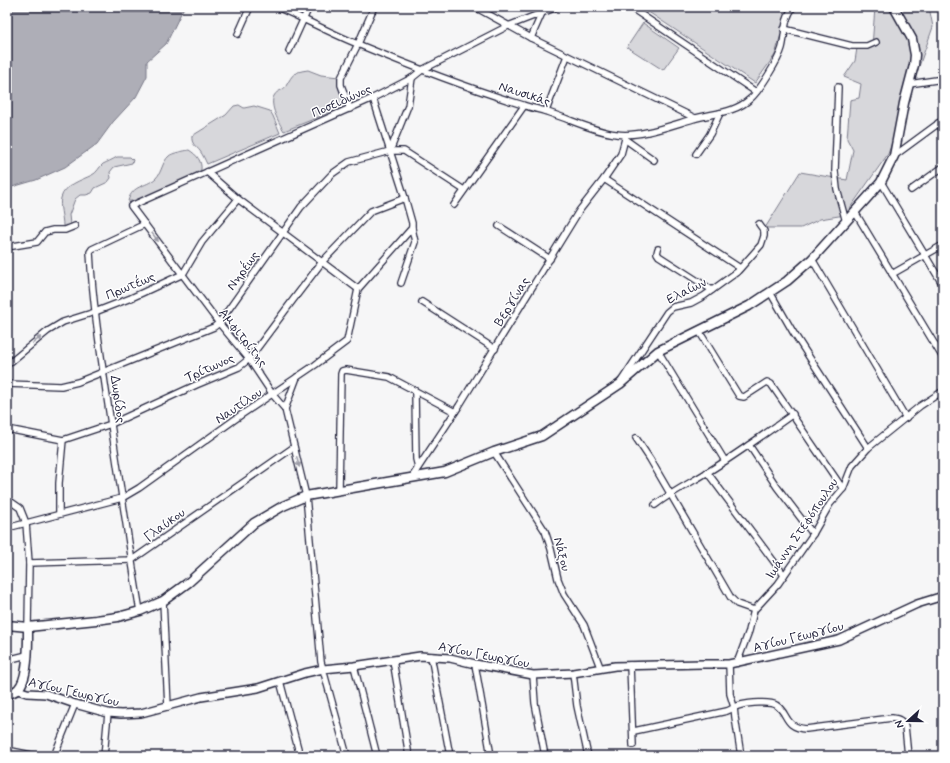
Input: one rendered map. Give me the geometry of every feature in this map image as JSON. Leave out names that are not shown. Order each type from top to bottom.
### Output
[{"type":"main road","points":[[7,625],[28,627],[118,617],[140,611],[163,601],[194,578],[254,523],[283,506],[306,496],[444,472],[494,452],[542,436],[620,384],[658,351],[749,306],[770,292],[800,271],[846,222],[881,182],[894,156],[904,103],[915,61],[914,45],[894,7]]},
{"type":"main road","points":[[7,695],[18,690],[24,678],[28,627]]},
{"type":"street","points":[[238,34],[250,7]]},
{"type":"street","name":"Ναυσικάς","points":[[277,7],[358,44],[422,70],[524,106],[546,111],[626,137],[695,118],[720,113],[740,106],[750,99],[764,80]]},
{"type":"street","points":[[289,51],[309,7]]},
{"type":"street","points":[[350,108],[341,86],[341,78],[374,7]]},
{"type":"street","points":[[475,7],[531,38],[561,51],[567,56],[695,118]]},
{"type":"street","name":"Ποσειδώνος","points":[[131,206],[373,98],[412,78],[422,70],[508,26],[557,7]]},
{"type":"street","points":[[630,7],[753,90]]},
{"type":"street","points":[[750,99],[751,93],[757,85],[764,80],[782,50],[784,29],[793,7]]},
{"type":"street","points":[[531,38],[542,12]]},
{"type":"street","points":[[784,29],[852,46],[867,46],[876,42]]},
{"type":"street","points":[[546,111],[567,56]]},
{"type":"street","points":[[390,151],[408,106],[412,78]]},
{"type":"street","points":[[909,84],[943,79]]},
{"type":"street","points":[[838,87],[835,171],[837,189],[846,222]]},
{"type":"street","points":[[373,98],[405,198],[415,242],[401,283]]},
{"type":"street","points":[[454,205],[524,106]]},
{"type":"street","points":[[696,154],[710,134],[720,113]]},
{"type":"street","points":[[894,156],[941,122],[943,131]]},
{"type":"street","points":[[626,137],[654,160]]},
{"type":"street","name":"Βεργίνας","points":[[412,477],[455,412],[579,211],[604,179],[620,154],[626,137]]},
{"type":"street","name":"Νηρέως","points":[[7,384],[61,386],[78,382],[214,327],[301,207],[332,174],[345,164],[370,155],[390,151],[404,151],[464,190]]},
{"type":"street","points":[[911,190],[943,167]]},
{"type":"street","points":[[207,172],[238,199],[358,289]]},
{"type":"street","points":[[604,179],[740,268]]},
{"type":"street","points":[[881,182],[943,285]]},
{"type":"street","name":"Τρίτωνος","points":[[7,430],[63,440],[111,424],[196,385],[238,368],[249,359],[322,262],[372,211],[405,198]]},
{"type":"street","points":[[183,274],[202,242],[238,199]]},
{"type":"street","name":"Αμφιτρίτης","points":[[131,206],[218,323],[249,359],[285,409],[306,496],[321,662],[347,756]]},
{"type":"street","points":[[855,212],[943,358]]},
{"type":"street","name":"Δωρίδος","points":[[140,611],[103,371],[95,312],[90,251],[145,224]]},
{"type":"street","name":"Ελαίων","points":[[620,384],[628,368],[652,337],[667,312],[673,307],[697,300],[712,290],[740,268],[761,245],[764,231],[759,224]]},
{"type":"street","points":[[7,247],[37,242],[45,232],[52,230],[65,230],[75,226]]},
{"type":"street","name":"Ναυτίλου","points":[[7,528],[122,498],[139,488],[274,394],[347,341],[358,289],[412,226]]},
{"type":"street","points":[[499,226],[550,258]]},
{"type":"street","points":[[892,274],[943,245]]},
{"type":"street","points":[[658,249],[657,253],[659,256],[712,290]]},
{"type":"street","points":[[812,259],[906,418]]},
{"type":"street","name":"Πρωτέως","points":[[7,365],[48,331],[63,322],[95,312],[131,298],[183,274]]},
{"type":"street","points":[[770,292],[793,332],[868,448]]},
{"type":"street","points":[[422,302],[494,349]]},
{"type":"street","points":[[699,331],[739,396],[742,397],[766,383],[769,382],[771,384],[843,488]]},
{"type":"street","points":[[658,351],[725,460]]},
{"type":"street","points":[[339,490],[342,371],[346,370],[389,377],[455,412]]},
{"type":"street","points":[[285,409],[297,377]]},
{"type":"street","points":[[415,391],[416,459],[418,467]]},
{"type":"street","name":"Ιωάννη Στεφόπουλου","points":[[737,663],[749,631],[754,610],[778,584],[813,534],[830,504],[843,488],[852,466],[868,448],[920,406],[943,391]]},
{"type":"street","points":[[655,505],[670,494],[749,445],[793,414]]},
{"type":"street","points":[[636,438],[731,598],[737,604],[754,610]]},
{"type":"street","points":[[59,514],[59,483],[63,440]]},
{"type":"street","points":[[749,445],[777,487],[813,534]]},
{"type":"street","name":"Γλαύκου","points":[[132,560],[294,447]]},
{"type":"street","name":"Νάξου","points":[[494,452],[545,531],[558,579],[564,594],[584,625],[600,667]]},
{"type":"street","points":[[707,472],[784,575]]},
{"type":"street","points":[[7,499],[21,509],[26,523],[29,563],[28,627]]},
{"type":"street","points":[[29,563],[132,560]]},
{"type":"street","name":"Αγίου Γεωργίου","points":[[18,690],[27,693],[46,694],[108,713],[141,713],[201,697],[258,688],[323,669],[354,666],[408,657],[431,656],[450,658],[533,676],[573,673],[600,667],[630,665],[729,664],[839,640],[917,604],[943,596]]},
{"type":"street","points":[[163,601],[168,707]]},
{"type":"street","points":[[7,660],[27,655]]},
{"type":"street","points":[[431,656],[450,756]]},
{"type":"street","points":[[393,660],[409,756]]},
{"type":"street","points":[[475,664],[491,756]]},
{"type":"street","points":[[729,664],[730,694],[734,707],[741,756]]},
{"type":"street","points":[[630,665],[634,731],[633,745]]},
{"type":"street","points":[[354,666],[377,756]]},
{"type":"street","points":[[573,673],[577,706],[588,756]]},
{"type":"street","points":[[533,676],[535,703],[545,756]]},
{"type":"street","points":[[280,681],[300,756]]},
{"type":"street","points":[[634,731],[727,711],[742,704],[770,702],[778,706],[794,727],[806,730],[898,718],[905,726],[908,756]]},
{"type":"street","points":[[54,756],[75,704]]},
{"type":"street","points":[[104,756],[108,713]]},
{"type":"street","points":[[7,750],[36,756]]},
{"type":"shaded area","points":[[7,7],[184,7],[166,44],[147,61],[147,76],[136,97],[113,122],[97,144],[65,167],[36,180],[12,187],[7,183]]},
{"type":"shaded area","points":[[641,7],[790,7],[775,55],[755,83]]},
{"type":"shaded area","points":[[875,7],[929,7],[933,27],[888,154],[845,215],[820,219],[801,228],[765,228],[800,172],[847,180],[853,150],[847,139],[850,100],[859,98],[861,84],[844,77],[855,61],[857,48],[872,47]]},
{"type":"shaded area","points":[[643,23],[679,48],[663,70],[627,47]]},
{"type":"shaded area","points":[[308,70],[321,75],[339,77],[339,89],[346,106],[284,131],[277,119],[274,109],[274,96],[285,88],[294,74]]},
{"type":"shaded area","points":[[239,105],[244,108],[254,106],[270,111],[280,133],[207,164],[193,143],[192,136],[226,115],[234,106]]},
{"type":"shaded area","points":[[189,150],[198,158],[201,164],[201,170],[193,176],[137,201],[128,201],[136,189],[156,178],[169,156]]},
{"type":"shaded area","points":[[117,157],[130,157],[133,160],[132,163],[114,167],[110,172],[111,178],[108,182],[95,188],[92,193],[80,195],[75,199],[69,215],[70,224],[63,226],[61,198],[63,193],[69,186],[94,174],[103,164]]}]
